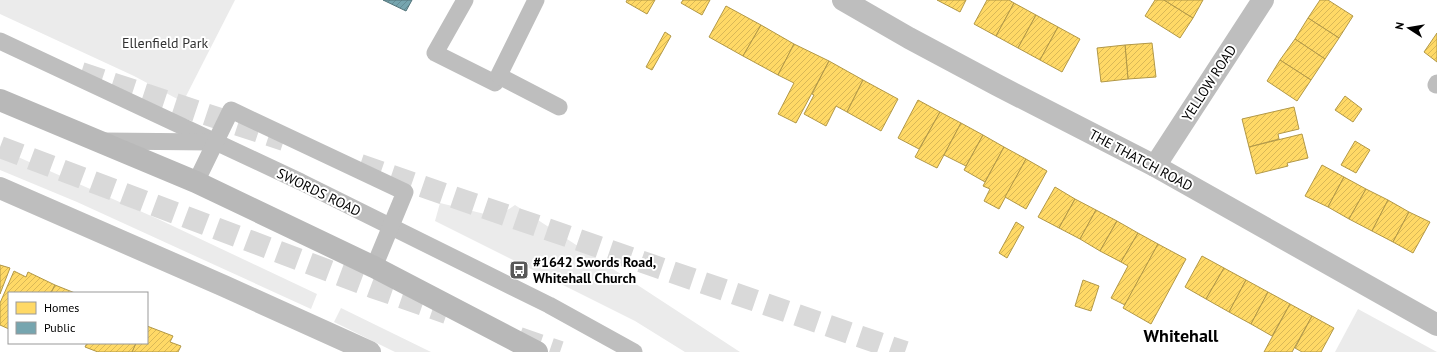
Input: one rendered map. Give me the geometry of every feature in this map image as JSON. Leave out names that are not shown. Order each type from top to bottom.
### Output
[{"type":"main road","points":[[0,100],[196,182],[374,267],[537,352]]},
{"type":"street","name":"THE THATCH ROAD","points":[[843,0],[909,38],[1155,166],[1437,325]]},
{"type":"street","name":"YELLOW ROAD","points":[[1155,166],[1263,0]]},
{"type":"street","points":[[0,188],[216,282],[370,352]]},
{"type":"lane","points":[[465,0],[435,53],[495,83],[536,0]]},
{"type":"lane","name":"SWORDS ROAD","points":[[0,41],[301,182],[549,305],[634,352]]},
{"type":"lane","points":[[499,76],[559,107]]},
{"type":"lane","points":[[196,182],[231,110],[405,192],[374,267]]},
{"type":"lane","points":[[100,141],[216,142]]},
{"type":"green space","name":"Ellenfield Park","points":[[0,0],[235,0],[183,102],[134,76],[0,14]]},
{"type":"green space","points":[[0,149],[158,219],[317,294],[311,309],[77,202],[0,170]]},
{"type":"green space","points":[[440,203],[497,217],[515,205],[740,352],[685,352],[635,321],[435,221]]},
{"type":"green space","points":[[341,308],[431,352],[395,352],[334,322]]},
{"type":"green space","points":[[1358,309],[1437,352],[1335,352]]},
{"type":"building: Homes","points":[[627,0],[655,0],[647,14],[626,2]]},
{"type":"building: Homes","points":[[683,0],[710,0],[702,15],[681,3]]},
{"type":"building: Homes","points":[[937,0],[966,0],[960,12]]},
{"type":"building: Homes","points":[[987,0],[1009,0],[1014,3],[996,36],[974,24]]},
{"type":"building: Homes","points":[[1155,0],[1164,0],[1193,18],[1180,38],[1145,16]]},
{"type":"building: Homes","points":[[1164,0],[1203,0],[1193,18]]},
{"type":"building: Homes","points":[[1320,0],[1328,0],[1353,16],[1339,38],[1308,18]]},
{"type":"building: Homes","points":[[1014,3],[1036,15],[1018,48],[996,36]]},
{"type":"building: Homes","points":[[726,6],[761,25],[743,56],[709,37]]},
{"type":"building: Homes","points":[[1036,15],[1058,27],[1040,60],[1018,48]]},
{"type":"building: Homes","points":[[1308,18],[1339,38],[1325,59],[1295,39]]},
{"type":"building: Homes","points":[[761,25],[794,44],[778,75],[743,56]]},
{"type":"building: Homes","points":[[1058,27],[1080,39],[1062,72],[1040,60]]},
{"type":"building: Homes","points":[[665,32],[671,36],[652,70],[646,67]]},
{"type":"building: Homes","points":[[1437,33],[1437,62],[1424,52]]},
{"type":"building: Homes","points":[[1295,39],[1325,59],[1311,80],[1280,60]]},
{"type":"building: Homes","points":[[1152,43],[1156,77],[1128,79],[1125,45]]},
{"type":"building: Homes","points":[[794,44],[829,61],[796,123],[778,114],[794,83],[778,75]]},
{"type":"building: Homes","points":[[1125,45],[1128,79],[1101,82],[1097,48]]},
{"type":"building: Homes","points":[[1280,60],[1311,80],[1297,101],[1267,81]]},
{"type":"building: Homes","points":[[829,61],[863,80],[847,112],[836,106],[826,126],[804,114],[814,95],[812,94]]},
{"type":"building: Homes","points":[[863,80],[898,99],[881,131],[847,112]]},
{"type":"building: Homes","points":[[1345,96],[1362,109],[1353,122],[1335,110]]},
{"type":"building: Homes","points":[[918,100],[940,112],[919,149],[898,138]]},
{"type":"building: Homes","points":[[1294,107],[1299,129],[1278,134],[1279,139],[1249,147],[1242,119]]},
{"type":"building: Homes","points":[[940,112],[961,123],[937,168],[915,157]]},
{"type":"building: Homes","points":[[961,123],[983,135],[966,166],[944,155]]},
{"type":"building: Homes","points":[[1302,134],[1308,158],[1287,163],[1288,166],[1256,174],[1249,147]]},
{"type":"building: Homes","points":[[983,135],[1004,147],[985,182],[964,170]]},
{"type":"building: Homes","points":[[1355,141],[1370,150],[1356,173],[1341,165]]},
{"type":"building: Homes","points":[[1004,147],[1026,159],[999,209],[984,201],[990,189],[983,186]]},
{"type":"building: Homes","points":[[1026,159],[1047,171],[1026,209],[1005,197]]},
{"type":"building: Homes","points":[[1322,165],[1344,177],[1328,207],[1305,196]]},
{"type":"building: Homes","points":[[1344,177],[1366,189],[1349,219],[1328,207]]},
{"type":"building: Homes","points":[[1055,187],[1075,199],[1059,228],[1038,217]]},
{"type":"building: Homes","points":[[1366,189],[1388,200],[1372,231],[1349,219]]},
{"type":"building: Homes","points":[[1075,199],[1096,210],[1080,239],[1059,228]]},
{"type":"building: Homes","points":[[1388,200],[1409,212],[1393,242],[1372,231]]},
{"type":"building: Homes","points":[[1096,210],[1117,221],[1100,251],[1080,239]]},
{"type":"building: Homes","points":[[1409,212],[1430,222],[1413,253],[1393,242]]},
{"type":"building: Homes","points":[[1117,221],[1138,233],[1121,262],[1100,251]]},
{"type":"building: Homes","points":[[1016,222],[1024,227],[1007,258],[999,253]]},
{"type":"building: Homes","points":[[1138,233],[1158,244],[1125,305],[1111,298],[1128,266],[1121,262]]},
{"type":"building: Homes","points":[[1158,244],[1186,259],[1151,324],[1123,308]]},
{"type":"building: Homes","points":[[1202,256],[1224,268],[1206,299],[1185,287]]},
{"type":"building: Homes","points":[[0,265],[10,268],[0,294]]},
{"type":"building: Homes","points":[[1224,268],[1246,280],[1229,312],[1206,299]]},
{"type":"building: Homes","points":[[14,271],[26,277],[28,272],[55,285],[52,292],[8,292],[8,329],[0,325],[0,303]]},
{"type":"building: Homes","points":[[1083,280],[1099,286],[1091,311],[1075,306]]},
{"type":"building: Homes","points":[[1246,280],[1268,292],[1251,324],[1229,312]]},
{"type":"building: Homes","points":[[55,285],[72,292],[52,292]]},
{"type":"building: Homes","points":[[1268,292],[1290,304],[1272,336],[1251,324]]},
{"type":"building: Homes","points":[[1290,304],[1312,316],[1292,352],[1264,352]]},
{"type":"building: Homes","points":[[1312,316],[1334,328],[1321,352],[1302,352],[1295,348]]},
{"type":"building: Homes","points":[[148,326],[173,336],[170,342],[181,346],[178,352],[132,352],[136,344],[148,344]]},
{"type":"building: Homes","points":[[86,344],[136,344],[132,352],[98,352],[85,347]]},
{"type":"building: Public","points":[[383,0],[412,0],[406,11]]},
{"type":"tunnel","points":[[81,73],[284,140]]},
{"type":"tunnel","points":[[0,147],[372,287],[447,313]]},
{"type":"tunnel","points":[[360,165],[905,352]]},
{"type":"tunnel","points":[[519,338],[560,352]]},
{"type":"place","name":"#1642 Swords Road, Whitehall Church","points":[[519,270]]},
{"type":"district","name":"Whitehall","points":[[1181,336]]}]
